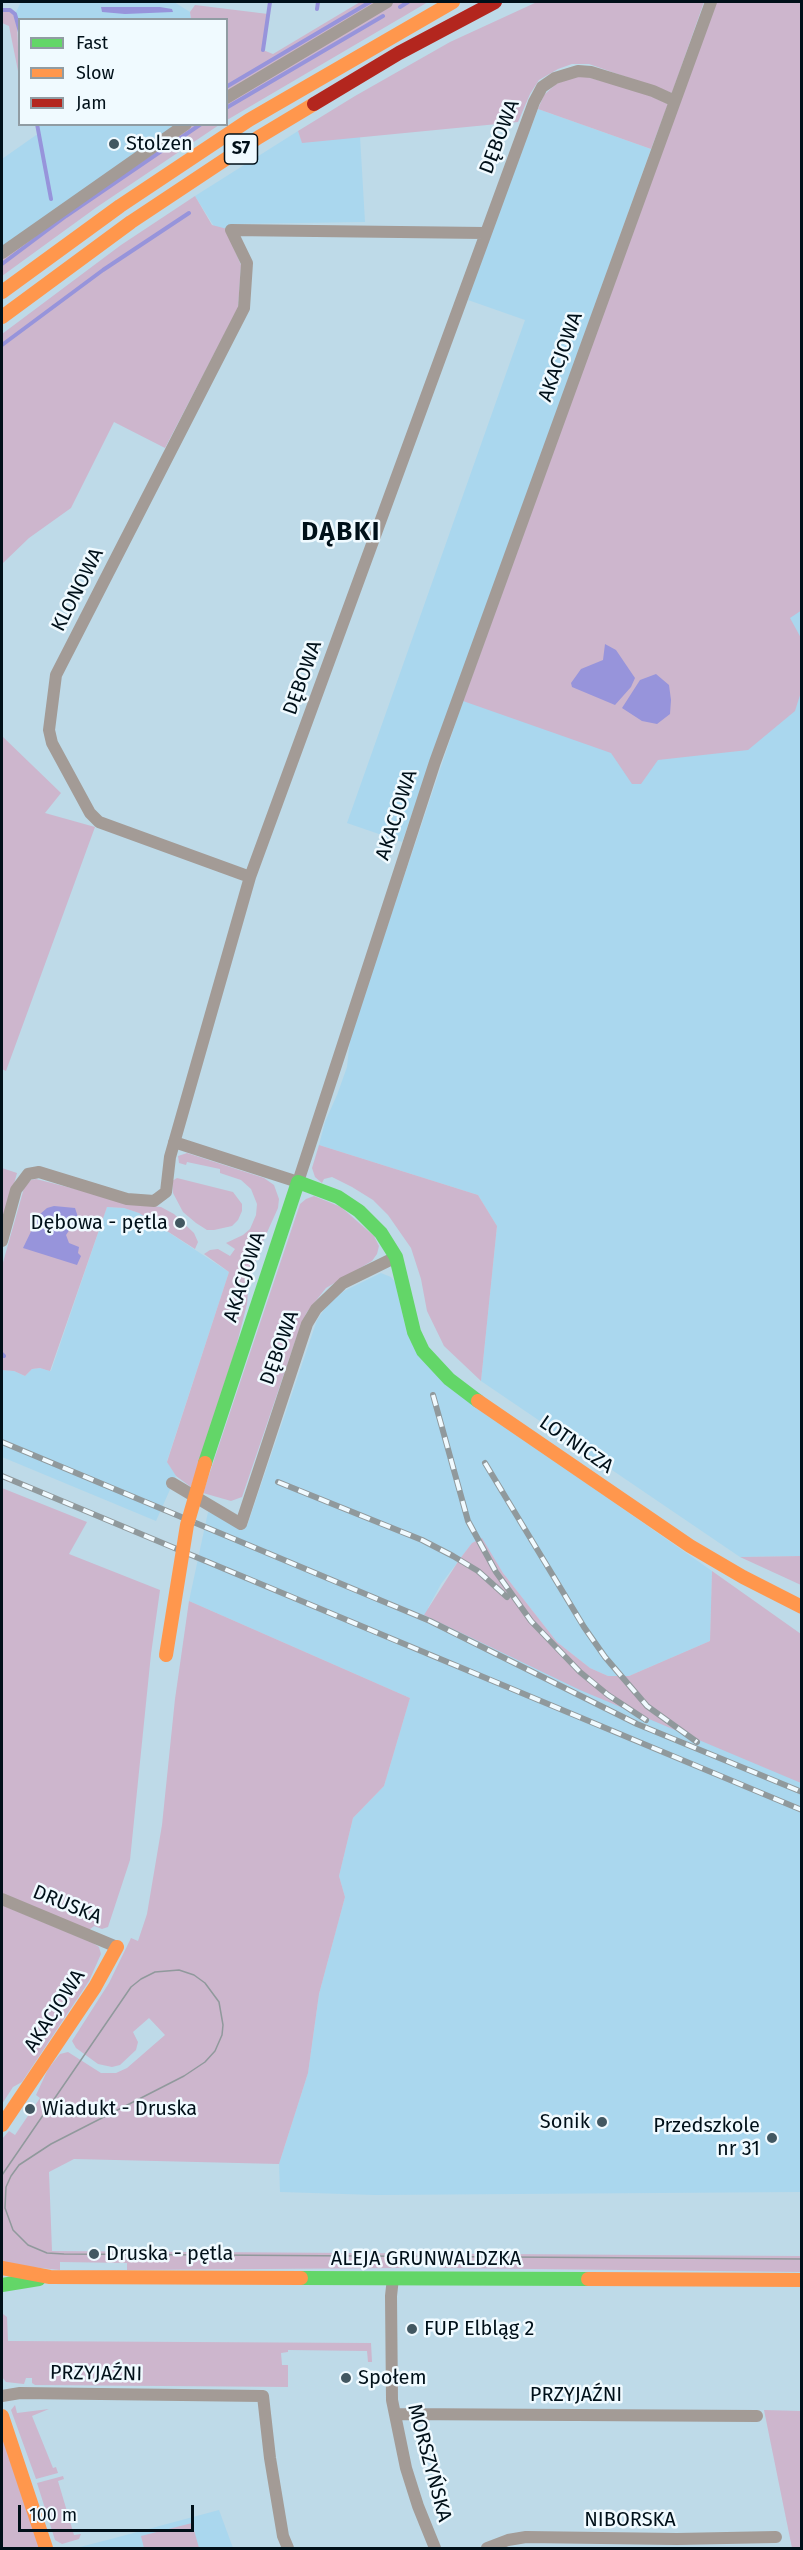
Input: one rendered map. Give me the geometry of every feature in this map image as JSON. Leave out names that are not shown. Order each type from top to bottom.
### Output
[{"type":"main road","name":"S7","points":[[2,292],[120,206],[249,120],[453,2]]},
{"type":"main road","name":"S7","points":[[2,317],[131,222],[259,137],[399,53],[495,2]]},
{"type":"main road","points":[[298,1182],[329,1193],[359,1211],[381,1233],[396,1257]]},
{"type":"main road","name":"AKACJOWA","points":[[166,1655],[187,1525],[205,1463],[298,1182]]},
{"type":"main road","name":"LOTNICZA","points":[[396,1257],[414,1332],[423,1351],[449,1379],[690,1546],[801,1608]]},
{"type":"main road","name":"AKACJOWA","points":[[2,2125],[95,1987],[117,1947]]},
{"type":"main road","name":"ALEJA GRUNWALDZKA","points":[[2,2268],[50,2277]]},
{"type":"main road","name":"ALEJA GRUNWALDZKA","points":[[2,2284],[50,2277],[801,2280]]},
{"type":"main road","points":[[2,2416],[46,2548]]},
{"type":"street","points":[[228,97],[387,2]]},
{"type":"street","name":"AKACJOWA","points":[[298,1182],[438,754],[711,2]]},
{"type":"street","name":"DĘBOWA","points":[[2,1241],[16,1190],[28,1174],[39,1172],[127,1199],[154,1201],[166,1192],[167,1170],[174,1142],[250,877],[484,233],[534,102],[543,87],[555,78],[567,73],[591,72],[653,91],[675,101]]},
{"type":"street","points":[[2,253],[183,126]]},
{"type":"street","name":"KLONOWA","points":[[250,877],[99,822],[90,813],[52,743],[49,730],[56,675],[244,308],[247,263],[231,230],[484,233]]},
{"type":"street","points":[[174,1142],[298,1182]]},
{"type":"street","name":"DĘBOWA","points":[[172,1483],[241,1524],[307,1324],[316,1309],[343,1283],[396,1257]]},
{"type":"street","name":"DRUSKA","points":[[2,1899],[117,1947]]},
{"type":"street","name":"MORSZYŃSKA","points":[[393,2278],[392,2400],[406,2468],[435,2548]]},
{"type":"street","name":"PRZYJAŹNI","points":[[2,2396],[20,2393],[263,2396],[270,2457],[283,2536],[288,2548]]},
{"type":"street","name":"PRZYJAŹNI","points":[[395,2414],[757,2416]]},
{"type":"street","name":"NIBORSKA","points":[[487,2548],[518,2538],[548,2544],[679,2544],[776,2537]]},
{"type":"shaded area","points":[[21,2],[174,2],[190,12],[191,18],[18,18],[18,28],[15,14]]},
{"type":"shaded area","points":[[360,2],[428,2],[228,119],[228,18],[191,18],[190,12],[195,5],[268,14],[263,50],[273,54]]},
{"type":"shaded area","points":[[537,2],[704,2],[672,93],[589,64],[572,64],[539,80],[518,122],[302,143],[298,131],[355,96],[450,42]]},
{"type":"shaded area","points":[[716,2],[801,2],[802,610],[790,618],[801,638],[801,692],[795,711],[748,750],[658,760],[641,784],[632,784],[611,753],[463,701]]},
{"type":"shaded area","points":[[801,2],[801,1556],[740,1557],[481,1381],[497,1226],[478,1195],[319,1145],[325,1122],[347,1067],[350,1039],[463,701]]},
{"type":"shaded area","points":[[101,7],[160,7],[172,9],[173,12],[125,14],[102,12]]},
{"type":"shaded area","points":[[2,10],[10,10],[17,20],[18,71],[9,26],[2,23]]},
{"type":"shaded area","points":[[584,76],[644,93],[668,104],[651,149],[538,109],[544,95],[556,84]]},
{"type":"shaded area","points":[[538,109],[651,149],[402,842],[347,823],[525,320],[468,300],[489,237]]},
{"type":"shaded area","points":[[37,126],[185,126],[2,253],[2,159],[39,133]]},
{"type":"shaded area","points":[[185,126],[218,126],[97,207],[2,276],[2,253]]},
{"type":"shaded area","points":[[298,131],[302,142],[360,136],[365,222],[231,224],[231,230],[215,228],[195,196]]},
{"type":"shaded area","points":[[195,196],[212,225],[231,230],[229,237],[241,265],[238,308],[165,448],[114,422],[71,508],[29,538],[2,564],[2,334],[121,245]]},
{"type":"shaded area","points":[[605,644],[616,650],[635,678],[631,687],[615,705],[572,687],[571,683],[581,669],[603,660]]},
{"type":"shaded area","points":[[656,674],[669,685],[671,700],[670,714],[657,724],[642,721],[622,708],[640,680]]},
{"type":"shaded area","points":[[2,736],[61,793],[45,813],[95,827],[6,1071],[2,1069]]},
{"type":"shaded area","points":[[319,1145],[478,1195],[497,1226],[481,1381],[444,1346],[427,1311],[421,1279],[411,1248],[388,1215],[373,1200],[352,1187],[332,1177],[324,1179],[322,1183],[315,1177],[312,1168]]},
{"type":"shaded area","points":[[187,1153],[264,1178],[274,1185],[279,1199],[278,1208],[260,1248],[249,1281],[247,1304],[235,1351],[191,1487],[176,1476],[167,1462],[229,1272],[204,1254],[218,1249],[230,1256],[235,1249],[226,1243],[250,1229],[256,1215],[257,1204],[251,1189],[241,1180],[220,1173],[220,1169],[187,1162],[186,1165],[179,1163],[178,1156]]},
{"type":"shaded area","points":[[2,1168],[17,1173],[2,1228]]},
{"type":"shaded area","points":[[177,1178],[233,1192],[242,1204],[238,1220],[232,1226],[214,1230],[207,1230],[196,1223],[183,1212],[173,1193],[172,1181]]},
{"type":"shaded area","points":[[36,1179],[134,1204],[161,1207],[174,1214],[194,1233],[198,1242],[195,1249],[139,1213],[124,1208],[107,1207],[50,1371],[40,1368],[32,1369],[25,1376],[14,1371],[2,1370],[2,1266],[24,1188],[31,1180]]},
{"type":"shaded area","points":[[314,1196],[341,1207],[374,1236],[379,1246],[377,1254],[372,1261],[326,1288],[307,1312],[242,1497],[231,1501],[203,1493],[300,1204]]},
{"type":"shaded area","points":[[54,1206],[75,1208],[78,1217],[66,1235],[69,1243],[79,1247],[78,1253],[81,1256],[77,1265],[23,1248],[39,1215],[47,1208]]},
{"type":"shaded area","points":[[107,1207],[124,1208],[139,1213],[229,1272],[167,1461],[176,1476],[156,1521],[2,1457],[2,1370],[14,1371],[25,1376],[32,1369],[40,1368],[51,1371]]},
{"type":"shaded area","points":[[381,1273],[391,1277],[395,1282],[407,1334],[469,1401],[712,1571],[710,1641],[629,1676],[608,1676],[590,1668],[557,1642],[503,1573],[482,1539],[472,1543],[441,1584],[428,1608],[801,1776],[801,2192],[375,2195],[280,2192],[279,2164],[308,2073],[319,1994],[345,1897],[339,1876],[353,1818],[384,1786],[410,1698],[189,1601],[208,1512],[247,1526],[317,1320],[328,1304],[344,1291]]},
{"type":"shaded area","points":[[2,1488],[87,1522],[69,1554],[160,1590],[151,1654],[130,1860],[108,1927],[102,1929],[94,1926],[89,1930],[2,1894]]},
{"type":"shaded area","points":[[482,1538],[503,1573],[557,1642],[590,1668],[608,1676],[629,1676],[710,1641],[712,1571],[801,1634],[801,1783],[580,1690],[424,1615],[459,1560],[472,1543]]},
{"type":"shaded area","points":[[801,1556],[801,1585],[740,1557]]},
{"type":"shaded area","points":[[189,1601],[410,1698],[384,1786],[353,1818],[339,1876],[345,1897],[319,1994],[308,2073],[279,2164],[74,2159],[49,2172],[52,2251],[801,2256],[802,2272],[440,2268],[440,2265],[403,2264],[402,2268],[127,2270],[127,2263],[60,2262],[60,2270],[2,2264],[2,2139],[9,2131],[15,2135],[40,2098],[36,2095],[48,2069],[60,2054],[68,2052],[101,2073],[116,2073],[127,2068],[165,2035],[149,2018],[133,2032],[138,2042],[136,2050],[120,2065],[112,2067],[98,2064],[76,2048],[72,2041],[109,1983],[131,1938],[138,1941],[147,1914],[162,1825],[175,1699]]},
{"type":"shaded area","points":[[2,1905],[93,1943],[99,1947],[101,1954],[89,1981],[22,2082],[13,2087],[2,2104]]},
{"type":"shaded area","points":[[3,2314],[7,2317],[8,2341],[371,2343],[372,2362],[368,2362],[367,2351],[288,2350],[288,2352],[281,2353],[282,2365],[288,2365],[288,2387],[35,2385],[32,2383],[32,2378],[26,2378],[24,2384],[6,2382],[2,2377]]},
{"type":"shaded area","points":[[15,2405],[17,2413],[49,2409],[32,2416],[53,2468],[56,2467],[58,2473],[36,2479],[11,2410]]},
{"type":"shaded area","points":[[764,2410],[801,2411],[801,2548],[792,2548]]},
{"type":"shaded area","points":[[2,2434],[40,2548],[2,2548]]},
{"type":"shaded area","points":[[63,2476],[64,2479],[58,2481],[74,2535],[81,2534],[79,2539],[62,2544],[55,2540],[37,2483]]},
{"type":"shaded area","points":[[219,2510],[233,2548],[76,2548],[111,2539]]},
{"type":"shaded area","points":[[192,2523],[199,2548],[144,2548],[141,2536]]},
{"type":"waterway","points":[[263,50],[270,2]]},
{"type":"waterway","points":[[317,9],[318,2]]},
{"type":"waterway","points":[[228,86],[370,2]]},
{"type":"waterway","points":[[400,7],[408,2]]},
{"type":"waterway","points":[[2,10],[10,10],[15,14],[18,25]]},
{"type":"waterway","points":[[228,107],[383,16]]},
{"type":"waterway","points":[[37,126],[51,199]]},
{"type":"waterway","points":[[2,264],[66,216],[198,126]]},
{"type":"waterway","points":[[2,345],[103,270],[189,213]]},
{"type":"tram line","points":[[2,2175],[131,1987],[155,1972],[179,1970],[194,1975],[205,1983],[219,2002],[223,2025],[222,2035],[215,2051],[205,2062],[184,2076],[51,2144],[19,2165],[6,2187],[5,2208],[13,2230],[28,2245],[47,2253],[64,2254],[802,2259]]},
{"type":"railway","points":[[433,1395],[468,1521],[496,1572],[531,1621],[580,1672],[608,1695],[646,1720]]},
{"type":"railway","points":[[2,1442],[430,1621],[637,1724],[802,1792]]},
{"type":"railway","points":[[485,1463],[584,1627],[605,1657],[647,1706],[697,1742]]},
{"type":"railway","points":[[2,1476],[802,1810]]},
{"type":"railway","points":[[278,1482],[422,1540],[478,1571],[507,1597]]},
{"type":"traffic: fast","points":[[205,1463],[298,1182],[338,1197],[359,1211],[381,1233],[396,1257],[414,1332],[423,1351],[449,1379],[478,1401]]},
{"type":"traffic: fast","points":[[301,2278],[588,2279]]},
{"type":"traffic: fast","points":[[2,2285],[39,2279]]},
{"type":"traffic: slow","points":[[2,292],[120,206],[249,120],[453,2]]},
{"type":"traffic: slow","points":[[2,317],[131,222],[259,137],[314,104]]},
{"type":"traffic: slow","points":[[478,1401],[690,1546],[743,1577],[802,1607]]},
{"type":"traffic: slow","points":[[166,1655],[187,1525],[205,1463]]},
{"type":"traffic: slow","points":[[2,2125],[95,1987],[117,1947]]},
{"type":"traffic: slow","points":[[2,2268],[50,2277],[301,2278]]},
{"type":"traffic: slow","points":[[588,2279],[802,2280]]},
{"type":"traffic: slow","points":[[2,2416],[46,2548]]},
{"type":"traffic: jam","points":[[314,104],[399,53],[495,2]]},
{"type":"place","name":"Stolzen","points":[[114,144]]},
{"type":"place","name":"Dębowa - pętla","points":[[180,1223]]},
{"type":"place","name":"Wiadukt - Druska","points":[[30,2109]]},
{"type":"place","name":"Sonik","points":[[602,2122]]},
{"type":"place","name":"Przedszkole nr 31","points":[[772,2138]]},
{"type":"place","name":"Druska - pętla","points":[[94,2254]]},
{"type":"place","name":"FUP Elbląg 2","points":[[412,2329]]},
{"type":"place","name":"Społem","points":[[346,2378]]},
{"type":"district","name":"DĄBKI","points":[[341,533]]}]
